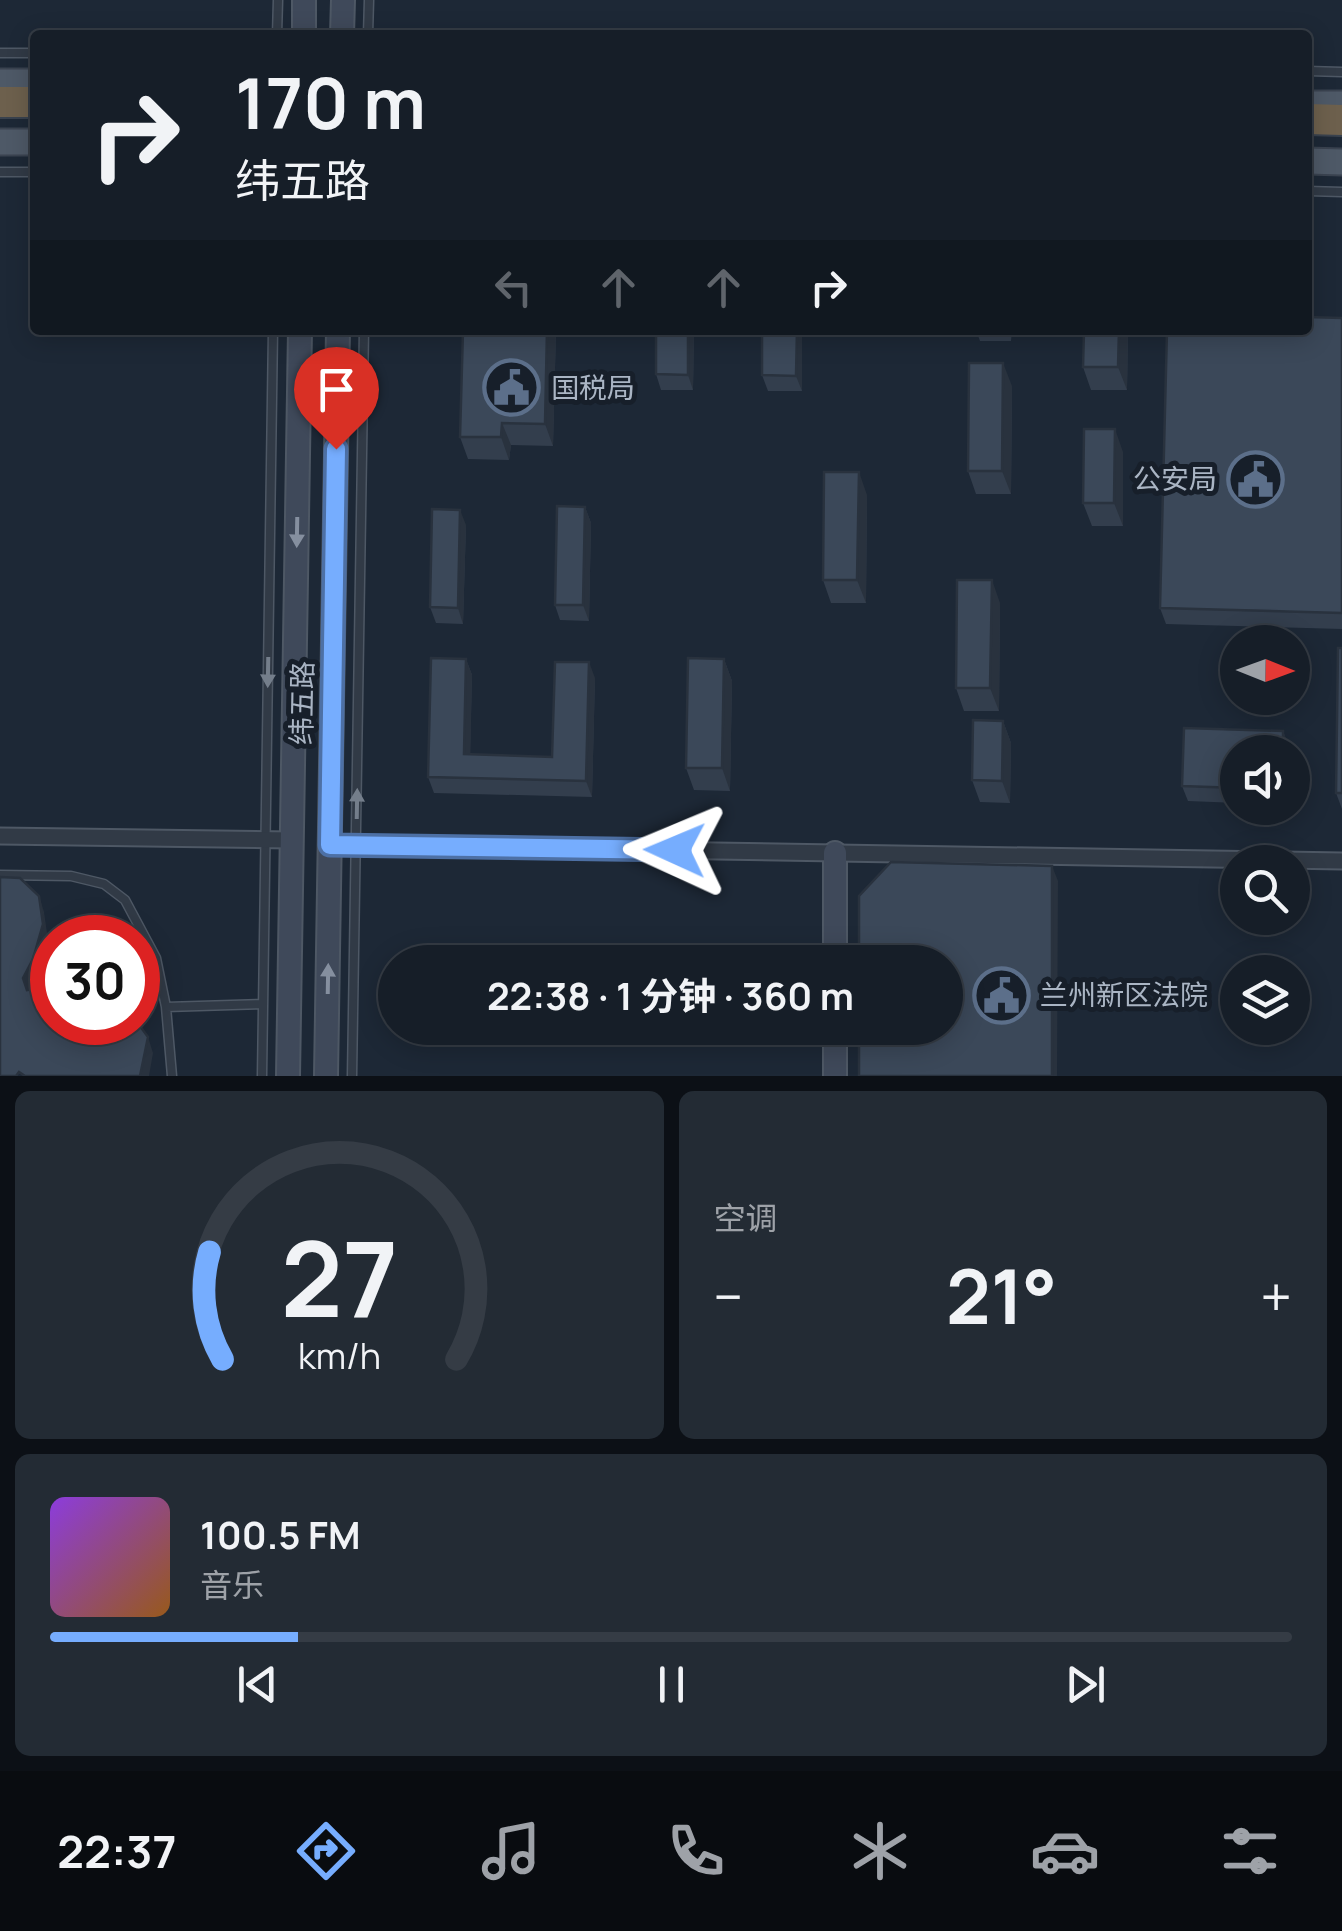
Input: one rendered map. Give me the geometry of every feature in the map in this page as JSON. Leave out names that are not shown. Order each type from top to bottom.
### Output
[{"type":"highway","points":[[0,102],[30,102]]},
{"type":"highway","points":[[1312,120],[1342,120]]},
{"type":"highway","points":[[0,122],[30,122]]},
{"type":"highway","points":[[1312,139],[1342,140]]},
{"type":"main road","points":[[0,82],[30,82]]},
{"type":"main road","points":[[1312,104],[1342,104]]},
{"type":"main road","points":[[0,142],[30,142]]},
{"type":"main road","points":[[1312,161],[1342,162]]},
{"type":"street","points":[[304,0],[304,30]]},
{"type":"street","points":[[342,30],[343,0]]},
{"type":"street","name":"纬五路","points":[[288,1076],[300,335]]},
{"type":"street","name":"纬五路","points":[[326,1076],[338,335]]},
{"type":"street","points":[[0,836],[292,840]]},
{"type":"street","points":[[330,845],[1342,861]]},
{"type":"street","points":[[835,853],[835,945]]},
{"type":"street","points":[[835,1045],[835,1076]]},
{"type":"lane","points":[[277,30],[278,0]]},
{"type":"lane","points":[[368,30],[369,0]]},
{"type":"lane","points":[[0,53],[30,54]]},
{"type":"lane","points":[[1312,71],[1342,72]]},
{"type":"lane","points":[[0,172],[30,172]]},
{"type":"lane","points":[[1312,191],[1342,192]]},
{"type":"lane","points":[[262,1076],[273,335]]},
{"type":"lane","points":[[352,1076],[364,335]]},
{"type":"lane","points":[[0,875],[71,876],[104,884],[125,900],[156,958],[166,1007],[172,1076]]},
{"type":"lane","points":[[166,1007],[263,1004]]},
{"type":"building","name":"公安局","points":[[1312,317],[1342,318],[1342,613],[1160,608],[1167,335],[1312,335]]},
{"type":"building","name":"国税局","points":[[463,335],[547,335],[545,424],[502,423],[501,437],[460,437]]},
{"type":"building","points":[[656,335],[688,335],[688,375],[656,374]]},
{"type":"building","points":[[762,335],[797,335],[796,376],[762,375]]},
{"type":"building","points":[[1084,335],[1119,335],[1118,367],[1083,367]]},
{"type":"building","points":[[969,363],[1003,363],[1002,471],[968,471]]},
{"type":"building","points":[[1084,429],[1115,429],[1114,503],[1083,503]]},
{"type":"building","points":[[824,472],[859,472],[857,580],[823,580]]},
{"type":"building","points":[[557,506],[585,507],[583,605],[555,605]]},
{"type":"building","points":[[432,509],[460,510],[458,608],[430,607]]},
{"type":"building","points":[[957,580],[992,580],[990,688],[956,688]]},
{"type":"building","points":[[1338,648],[1342,648],[1342,793],[1336,793]]},
{"type":"building","points":[[431,658],[466,659],[464,754],[552,757],[555,662],[589,662],[586,781],[428,777]]},
{"type":"building","points":[[688,658],[724,659],[722,768],[686,768]]},
{"type":"building","points":[[973,720],[1003,721],[1002,781],[972,780]]},
{"type":"building","points":[[1184,728],[1283,731],[1283,735],[1220,735],[1220,787],[1182,786]]},
{"type":"building","name":"兰州新区法院","points":[[891,862],[1052,866],[1052,1076],[859,1076],[859,1045],[963,1045],[963,945],[859,945],[859,896]]},
{"type":"building","points":[[0,877],[20,878],[39,896],[42,915],[30,915],[30,965],[23,978],[30,990],[30,1045],[146,1045],[140,1076],[25,1076],[19,1072],[16,1076],[0,1076]]},
{"type":"place","name":"国税局","points":[[512,388]]},
{"type":"place","name":"公安局","points":[[1256,479]]},
{"type":"place","name":"兰州新区法院","points":[[1001,995]]},
{"type":"route","points":[[336,449],[330,845],[675,850]]}]
